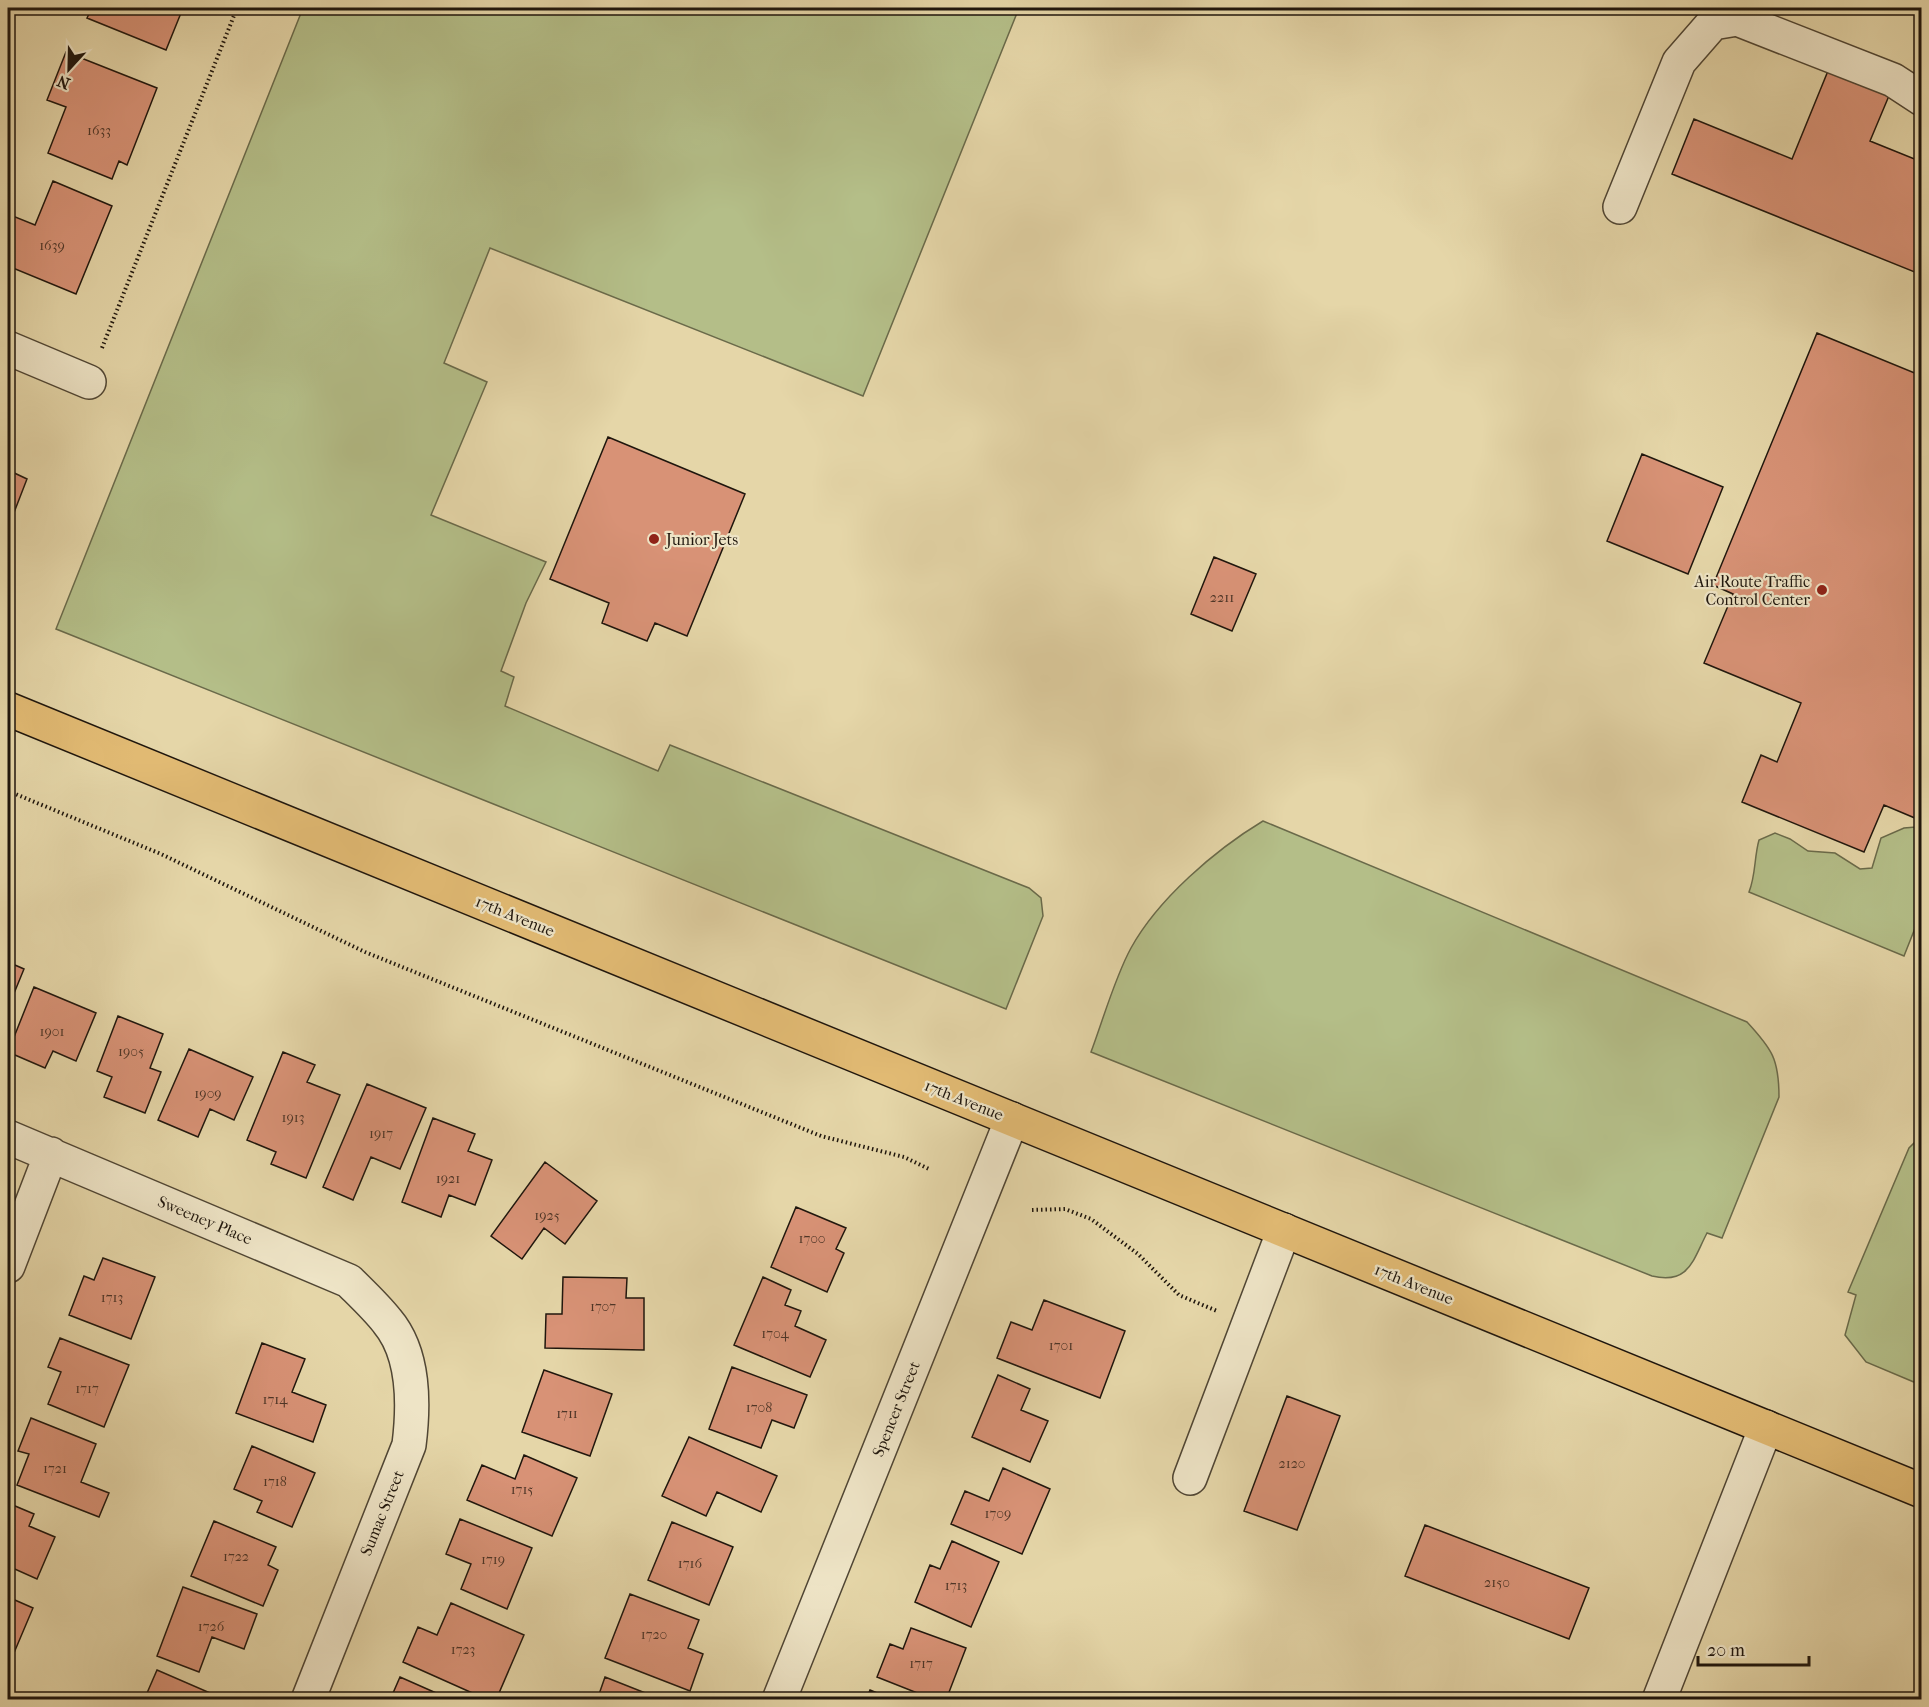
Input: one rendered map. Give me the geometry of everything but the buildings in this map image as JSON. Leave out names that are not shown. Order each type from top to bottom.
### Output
[{"type":"main road","name":"17th Avenue","points":[[8,709],[1922,1491]]},
{"type":"street","points":[[1620,207],[1679,62],[1713,23],[1737,19],[1893,80],[1922,99]]},
{"type":"street","points":[[8,348],[89,382]]},
{"type":"street","name":"Spencer Street","points":[[779,1700],[1012,1119]]},
{"type":"street","name":"Sweeney Place","points":[[8,1137],[349,1281],[389,1323]]},
{"type":"street","points":[[8,1266],[51,1154]]},
{"type":"street","points":[[1190,1478],[1284,1230]]},
{"type":"street","name":"Sumac Street","points":[[308,1700],[409,1445],[414,1403],[406,1358],[389,1323]]},
{"type":"street","points":[[1659,1700],[1766,1427]]},
{"type":"path","points":[[89,382],[237,8]]},
{"type":"path","points":[[8,792],[162,854],[365,952],[820,1136],[904,1157],[929,1169]]},
{"type":"path","points":[[1032,1210],[1065,1209],[1091,1218],[1138,1254],[1179,1294],[1223,1314]]},
{"type":"green space","points":[[303,8],[1019,8],[863,396],[490,248],[444,363],[487,382],[431,515],[546,562],[526,603],[501,671],[514,677],[505,706],[658,771],[670,745],[1029,888],[1041,898],[1043,916],[1006,1009],[56,629]]},
{"type":"green space","points":[[1263,821],[1747,1022],[1763,1040],[1772,1055],[1778,1073],[1779,1097],[1722,1238],[1707,1233],[1693,1261],[1682,1273],[1664,1278],[1652,1276],[1091,1052],[1120,972],[1142,930],[1189,877],[1226,846]]},
{"type":"green space","points":[[1904,828],[1921,829],[1921,913],[1904,956],[1749,892],[1759,840],[1775,833],[1790,839],[1808,851],[1835,853],[1860,869],[1872,868],[1881,838]]},
{"type":"green space","points":[[1921,1136],[1921,1385],[1866,1362],[1845,1335],[1856,1295],[1848,1292],[1909,1148]]},
{"type":"place","name":"Junior Jets","points":[[654,539]]},
{"type":"place","name":"Air Route Traffic Control Center","points":[[1822,590]]}]
